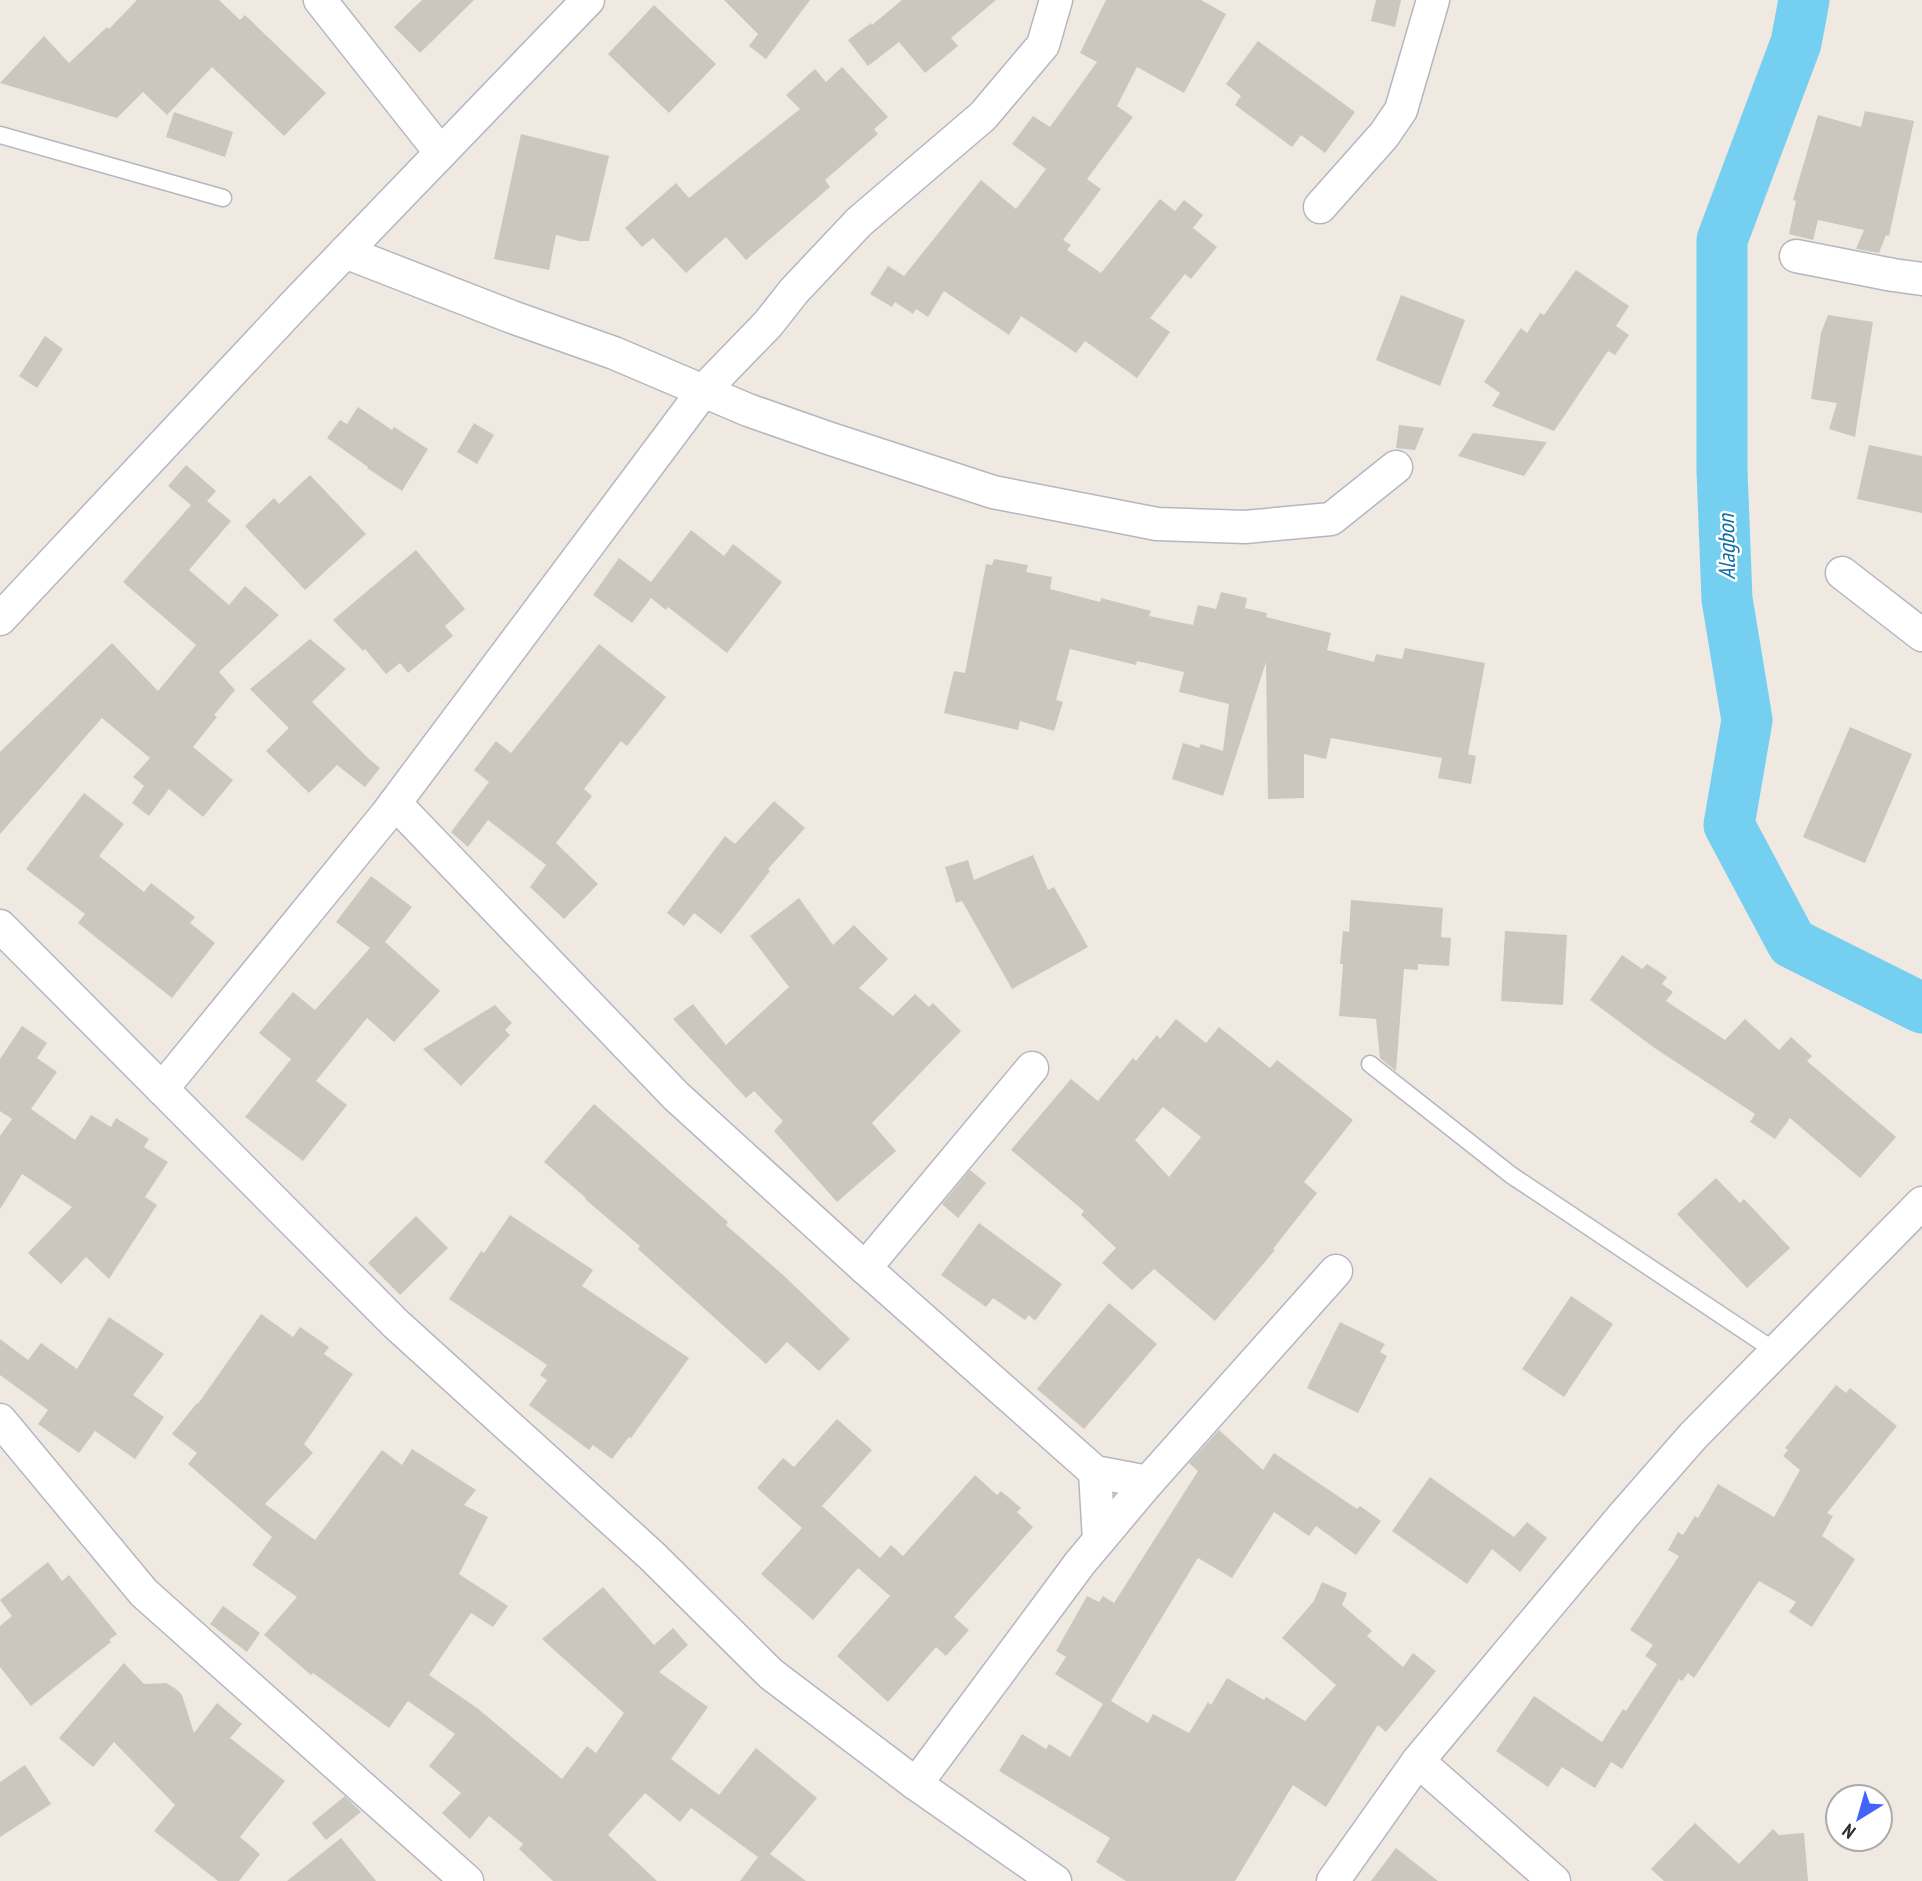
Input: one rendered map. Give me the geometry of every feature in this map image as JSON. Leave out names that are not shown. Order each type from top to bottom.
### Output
[{"type":"street","points":[[320,0],[441,153]]},
{"type":"street","points":[[0,619],[345,252],[588,0]]},
{"type":"street","points":[[162,1089],[395,803],[704,390],[768,324],[794,291],[859,222],[983,116],[1043,46],[1056,0]]},
{"type":"street","points":[[1320,207],[1384,135],[1401,110],[1433,0]]},
{"type":"street","points":[[345,252],[512,317],[614,353],[748,410],[993,492],[1157,524],[1245,527],[1331,519],[1396,467]]},
{"type":"street","points":[[1796,256],[1922,279]]},
{"type":"street","points":[[1842,573],[1922,635]]},
{"type":"street","points":[[395,803],[676,1096],[865,1268],[1095,1472],[1149,1482]]},
{"type":"street","points":[[0,926],[396,1324],[652,1556],[771,1674],[916,1784],[1055,1881]]},
{"type":"street","points":[[865,1268],[1032,1068]]},
{"type":"street","points":[[1333,1881],[1418,1761],[1675,1456],[1922,1203]]},
{"type":"street","points":[[916,1784],[1080,1563],[1336,1271]]},
{"type":"street","points":[[0,1420],[144,1593],[467,1881]]},
{"type":"street","points":[[1095,1472],[1099,1540]]},
{"type":"street","points":[[1418,1761],[1554,1881]]},
{"type":"lane","points":[[0,135],[223,198]]},
{"type":"lane","points":[[1370,1064],[1511,1175],[1775,1352]]},
{"type":"building","points":[[137,0],[219,0],[240,20],[245,15],[326,93],[284,136],[212,67],[167,115],[143,92],[117,118],[0,83],[44,36],[69,63],[107,27],[109,29]]},
{"type":"building","points":[[422,0],[474,0],[420,53],[394,27]]},
{"type":"building","points":[[724,0],[810,0],[766,59],[749,46],[758,34]]},
{"type":"building","points":[[902,0],[996,0],[951,38],[958,46],[925,73],[899,42],[868,66],[848,40],[871,23],[872,25]]},
{"type":"building","points":[[1106,0],[1201,0],[1226,14],[1184,93],[1137,67],[1117,106],[1133,117],[1087,179],[1101,189],[1063,240],[1071,245],[1067,250],[1101,273],[1160,199],[1175,211],[1184,200],[1203,215],[1193,228],[1217,247],[1191,279],[1185,274],[1150,318],[1170,332],[1137,378],[1085,341],[1076,353],[1021,316],[1009,335],[944,291],[928,317],[916,309],[913,314],[895,302],[892,307],[870,294],[888,266],[904,276],[981,180],[1016,209],[1046,169],[1012,144],[1033,116],[1050,127],[1097,62],[1080,53]]},
{"type":"building","points":[[1376,0],[1401,0],[1395,27],[1371,21]]},
{"type":"building","points":[[654,5],[716,64],[669,113],[608,54]]},
{"type":"building","points":[[1258,41],[1355,112],[1325,153],[1301,135],[1292,147],[1235,105],[1241,96],[1226,84]]},
{"type":"building","points":[[842,67],[888,117],[874,129],[878,134],[825,180],[830,187],[746,260],[726,237],[686,273],[653,238],[642,247],[625,228],[676,183],[689,198],[800,109],[786,95],[815,69],[826,82]]},
{"type":"building","points":[[1865,111],[1914,121],[1889,236],[1886,235],[1879,253],[1856,249],[1864,230],[1818,220],[1813,240],[1789,234],[1796,201],[1793,200],[1818,115],[1861,127]]},
{"type":"building","points":[[174,112],[233,132],[225,157],[166,137]]},
{"type":"building","points":[[521,134],[609,156],[589,241],[556,235],[549,270],[494,259]]},
{"type":"building","points":[[1576,270],[1629,306],[1616,326],[1629,335],[1615,355],[1608,351],[1554,431],[1492,406],[1500,393],[1484,382],[1521,328],[1527,333],[1540,313],[1544,315]]},
{"type":"building","points":[[1401,295],[1465,320],[1440,386],[1376,360]]},
{"type":"building","points":[[1828,315],[1873,322],[1855,437],[1829,429],[1837,403],[1811,399],[1821,333]]},
{"type":"building","points":[[45,336],[63,349],[37,388],[19,376]]},
{"type":"building","points":[[358,407],[392,430],[394,427],[428,449],[402,491],[327,438],[340,420],[347,424]]},
{"type":"building","points":[[474,423],[494,435],[477,464],[457,452]]},
{"type":"building","points":[[1399,425],[1424,428],[1415,450],[1396,448]]},
{"type":"building","points":[[1473,433],[1547,442],[1524,476],[1458,456]]},
{"type":"building","points":[[1869,445],[1922,456],[1922,513],[1857,499]]},
{"type":"building","points":[[186,465],[216,491],[207,501],[231,521],[189,570],[229,605],[245,586],[279,615],[219,672],[235,690],[193,747],[233,780],[203,817],[169,789],[149,816],[132,803],[144,786],[133,777],[150,758],[102,718],[0,834],[0,752],[112,643],[158,691],[196,645],[123,582],[191,505],[168,486]]},
{"type":"building","points":[[310,475],[366,534],[305,590],[245,526],[274,498],[279,504]]},
{"type":"building","points":[[691,530],[724,556],[733,544],[782,582],[727,653],[668,607],[666,610],[651,598],[632,623],[593,595],[619,558],[651,582]]},
{"type":"building","points":[[416,550],[465,609],[445,626],[453,636],[408,673],[400,663],[386,674],[365,649],[363,651],[333,620]]},
{"type":"building","points":[[994,559],[1028,565],[1026,572],[1052,577],[1050,589],[1151,611],[1149,616],[1193,625],[1198,605],[1216,609],[1221,592],[1247,598],[1245,608],[1267,613],[1266,617],[1331,633],[1327,650],[1374,662],[1376,654],[1402,659],[1405,648],[1485,663],[1468,754],[1476,756],[1471,784],[1438,778],[1442,758],[1331,738],[1326,759],[1304,754],[1304,798],[1268,799],[1266,662],[1223,796],[1172,779],[1183,743],[1199,748],[1201,744],[1223,751],[1229,704],[1179,692],[1184,672],[1137,661],[1136,665],[1070,649],[1056,700],[1063,702],[1054,731],[1020,721],[1018,730],[944,713],[954,671],[965,673],[986,564],[992,565]]},
{"type":"building","points":[[310,639],[346,669],[312,702],[380,768],[365,787],[337,765],[309,793],[266,751],[289,728],[250,689]]},
{"type":"building","points":[[599,644],[666,697],[627,746],[621,741],[584,789],[592,796],[556,843],[598,884],[564,919],[530,887],[546,865],[488,820],[468,847],[451,832],[489,782],[474,770],[496,741],[511,753]]},
{"type":"building","points":[[1850,727],[1912,754],[1865,863],[1803,837]]},
{"type":"building","points":[[84,793],[124,824],[99,856],[144,892],[151,883],[195,917],[190,923],[215,943],[172,998],[78,923],[85,914],[26,869]]},
{"type":"building","points":[[774,801],[805,828],[768,869],[770,871],[721,934],[694,913],[684,926],[667,913],[725,836],[735,844]]},
{"type":"building","points":[[1033,855],[1048,890],[1054,887],[1088,947],[1012,989],[962,901],[956,903],[945,867],[968,860],[974,880]]},
{"type":"building","points":[[371,876],[412,907],[385,942],[440,991],[394,1042],[367,1018],[316,1081],[347,1105],[303,1161],[245,1117],[291,1059],[259,1033],[293,992],[315,1010],[370,948],[336,922]]},
{"type":"building","points":[[799,898],[833,945],[854,925],[888,959],[859,988],[893,1016],[915,994],[929,1007],[933,1003],[961,1031],[872,1123],[896,1151],[837,1202],[774,1131],[783,1121],[754,1091],[746,1098],[673,1019],[693,1004],[726,1045],[789,987],[750,936]]},
{"type":"building","points":[[1351,900],[1443,908],[1441,937],[1451,938],[1449,966],[1418,964],[1418,970],[1404,969],[1396,1071],[1380,1058],[1376,1019],[1339,1016],[1343,931],[1349,932]]},
{"type":"building","points":[[1505,931],[1567,935],[1563,1005],[1501,1001]]},
{"type":"building","points":[[1622,955],[1642,969],[1647,964],[1667,977],[1662,984],[1673,992],[1666,1001],[1725,1040],[1745,1019],[1779,1050],[1791,1037],[1812,1056],[1807,1061],[1896,1137],[1860,1178],[1790,1118],[1775,1139],[1750,1122],[1755,1114],[1656,1049],[1590,1000]]},
{"type":"building","points":[[495,1005],[512,1023],[505,1030],[510,1035],[461,1086],[423,1049]]},
{"type":"building","points":[[1176,1019],[1206,1043],[1219,1027],[1270,1068],[1277,1060],[1353,1120],[1304,1182],[1317,1193],[1273,1249],[1275,1250],[1215,1321],[1154,1269],[1132,1290],[1102,1263],[1116,1248],[1081,1215],[1084,1211],[1011,1150],[1071,1079],[1098,1101],[1133,1058],[1136,1061],[1157,1035],[1160,1039]],"holes":[[[1163,1107],[1201,1137],[1169,1177],[1135,1140]]]},
{"type":"building","points":[[22,1026],[47,1043],[37,1058],[57,1072],[31,1109],[75,1140],[91,1115],[111,1127],[116,1118],[149,1139],[144,1147],[168,1162],[145,1197],[157,1205],[109,1279],[86,1257],[61,1284],[28,1253],[72,1207],[22,1174],[0,1209],[0,1136],[12,1119],[0,1111],[0,1059]]},
{"type":"building","points":[[594,1104],[728,1222],[726,1225],[850,1339],[819,1371],[787,1342],[766,1364],[638,1249],[640,1246],[544,1162]]},
{"type":"building","points":[[970,1170],[986,1183],[958,1218],[942,1204]]},
{"type":"building","points":[[1716,1178],[1740,1203],[1744,1199],[1790,1248],[1747,1288],[1677,1214]]},
{"type":"building","points":[[510,1215],[593,1270],[582,1286],[689,1358],[631,1438],[629,1437],[612,1459],[593,1445],[589,1450],[529,1405],[547,1380],[540,1375],[547,1365],[449,1299],[481,1251],[484,1253]]},
{"type":"building","points":[[416,1216],[448,1248],[400,1295],[368,1263]]},
{"type":"building","points":[[979,1223],[1062,1284],[1035,1321],[1029,1315],[1025,1320],[993,1298],[986,1307],[941,1275]]},
{"type":"building","points":[[1571,1296],[1613,1324],[1564,1397],[1522,1369]]},
{"type":"building","points":[[1109,1303],[1157,1344],[1084,1429],[1037,1389]]},
{"type":"building","points":[[261,1314],[293,1337],[300,1327],[329,1347],[324,1354],[353,1374],[304,1444],[313,1453],[265,1504],[315,1540],[382,1450],[402,1465],[412,1449],[476,1490],[464,1505],[488,1517],[459,1574],[508,1606],[493,1627],[471,1613],[429,1675],[477,1708],[562,1779],[587,1746],[596,1753],[624,1713],[542,1639],[603,1587],[654,1645],[673,1628],[688,1645],[659,1672],[708,1707],[671,1759],[719,1795],[756,1748],[817,1798],[770,1854],[806,1881],[740,1881],[758,1857],[691,1808],[680,1822],[645,1793],[608,1835],[657,1881],[553,1881],[519,1849],[523,1844],[489,1816],[470,1839],[442,1813],[461,1793],[429,1766],[455,1734],[408,1701],[389,1728],[313,1673],[311,1675],[264,1635],[297,1597],[252,1565],[272,1537],[188,1464],[197,1453],[172,1434],[198,1404]]},
{"type":"building","points":[[109,1317],[164,1354],[133,1395],[164,1417],[135,1459],[95,1431],[79,1453],[38,1424],[48,1410],[0,1375],[0,1339],[28,1360],[41,1343],[77,1369]]},
{"type":"building","points":[[1340,1322],[1385,1344],[1380,1352],[1387,1356],[1358,1413],[1307,1388]]},
{"type":"building","points":[[1836,1385],[1846,1393],[1850,1388],[1897,1426],[1827,1513],[1833,1516],[1822,1536],[1855,1559],[1812,1627],[1789,1612],[1796,1602],[1759,1581],[1694,1678],[1688,1673],[1682,1681],[1679,1679],[1622,1769],[1611,1762],[1595,1788],[1562,1767],[1548,1787],[1496,1751],[1534,1696],[1602,1742],[1657,1664],[1645,1656],[1653,1645],[1630,1630],[1679,1556],[1668,1550],[1678,1532],[1683,1535],[1695,1516],[1698,1518],[1718,1484],[1774,1517],[1800,1470],[1783,1456],[1788,1450],[1785,1448]]},
{"type":"building","points":[[837,1419],[872,1450],[822,1506],[880,1558],[891,1545],[903,1556],[975,1475],[997,1495],[1001,1491],[1021,1508],[1017,1512],[1033,1527],[954,1617],[969,1630],[946,1656],[936,1647],[888,1702],[837,1656],[890,1596],[858,1568],[813,1620],[761,1574],[802,1528],[757,1488],[783,1458],[794,1467]]},
{"type":"building","points":[[1219,1430],[1263,1470],[1274,1453],[1357,1509],[1360,1506],[1381,1521],[1356,1555],[1316,1526],[1309,1536],[1274,1512],[1232,1578],[1198,1558],[1111,1701],[1148,1723],[1153,1714],[1189,1733],[1208,1702],[1211,1705],[1227,1678],[1264,1700],[1266,1697],[1305,1721],[1336,1685],[1282,1638],[1314,1601],[1322,1582],[1347,1593],[1342,1605],[1372,1631],[1367,1636],[1403,1667],[1413,1653],[1436,1671],[1386,1732],[1378,1725],[1326,1807],[1293,1785],[1235,1881],[1126,1881],[1096,1862],[1110,1838],[999,1771],[1022,1734],[1046,1749],[1049,1744],[1070,1757],[1103,1704],[1055,1674],[1066,1657],[1056,1651],[1087,1596],[1099,1602],[1103,1596],[1114,1603],[1198,1471],[1189,1463]]},
{"type":"building","points":[[1430,1477],[1514,1537],[1527,1522],[1547,1538],[1520,1572],[1492,1549],[1467,1584],[1392,1531]]},
{"type":"building","points":[[48,1562],[62,1581],[69,1575],[117,1634],[109,1640],[111,1642],[31,1706],[0,1667],[0,1626],[12,1616],[0,1600]]},
{"type":"building","points":[[223,1606],[260,1633],[247,1652],[210,1624]]},
{"type":"building","points":[[124,1663],[144,1684],[166,1683],[182,1695],[194,1733],[217,1703],[242,1724],[230,1738],[285,1781],[240,1837],[260,1854],[239,1881],[218,1881],[154,1831],[175,1805],[114,1742],[93,1767],[59,1738]]},
{"type":"building","points":[[25,1765],[51,1804],[0,1837],[0,1782]]},
{"type":"building","points":[[345,1796],[361,1812],[326,1840],[312,1823]]},
{"type":"building","points":[[1695,1823],[1739,1864],[1773,1829],[1779,1835],[1804,1833],[1808,1881],[1664,1881],[1651,1869]]},
{"type":"building","points":[[341,1838],[376,1881],[287,1881]]},
{"type":"building","points":[[1396,1848],[1438,1881],[1371,1881]]},
{"type":"waterway","name":"Alagbon","points":[[1804,0],[1796,43],[1722,240],[1722,470],[1727,599],[1747,720],[1729,825],[1792,943],[1922,1008]]}]
